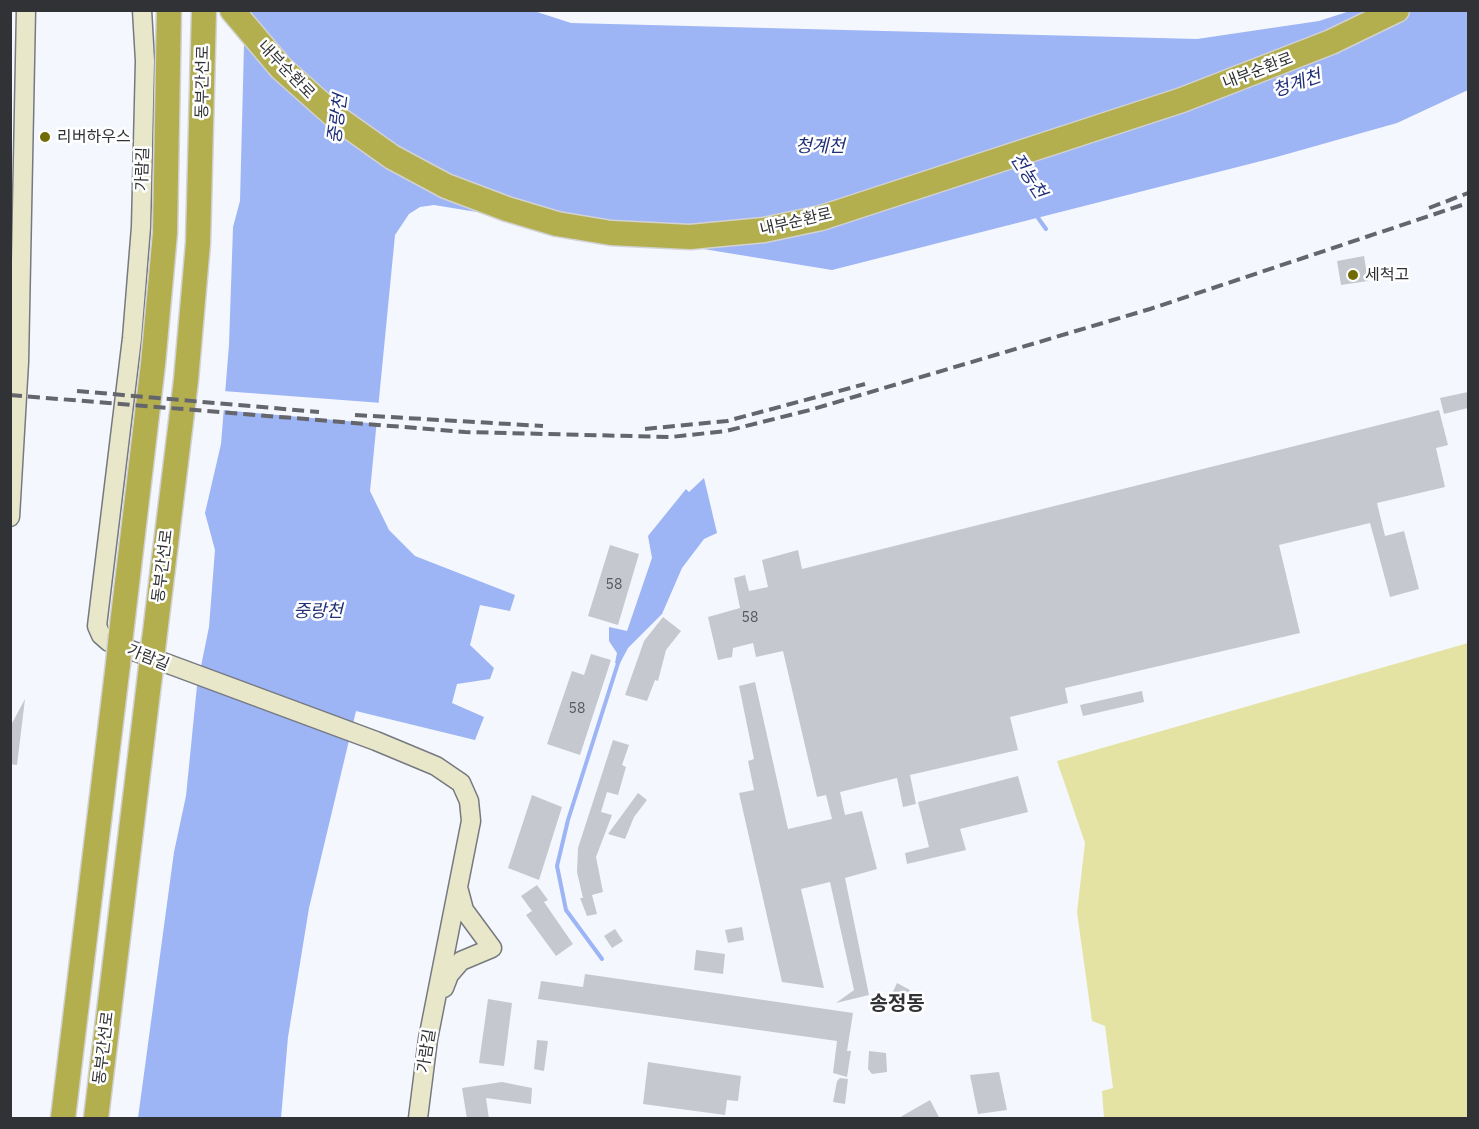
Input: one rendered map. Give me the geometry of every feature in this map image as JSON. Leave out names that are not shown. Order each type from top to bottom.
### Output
[{"type":"highway","name":"동부간선로","points":[[63,1119],[153,364],[165,233],[169,10]]},
{"type":"highway","name":"동부간선로","points":[[96,1119],[184,392],[198,243],[204,10]]},
{"type":"highway","name":"내부순환로","points":[[232,10],[281,68],[337,118],[392,157],[446,186],[507,209],[557,224],[638,235],[690,237],[764,231],[821,218],[1182,100],[1331,42],[1398,10]]},
{"type":"street","points":[[10,517],[26,10]]},
{"type":"street","name":"가람길","points":[[142,10],[145,61],[141,227],[132,338],[98,626],[101,635],[109,642],[376,741],[436,766],[461,783],[470,801],[471,812],[459,884],[435,999],[418,1119]]},
{"type":"street","points":[[435,999],[454,967],[461,961],[492,948],[464,910],[459,900],[459,884]]},
{"type":"shaded area","points":[[1468,643],[1468,1118],[1104,1118],[1102,1091],[1113,1088],[1105,1026],[1092,1021],[1077,912],[1085,843],[1057,761]]},
{"type":"water","points":[[531,10],[571,23],[1197,39],[1319,21],[1350,11],[1468,11],[1468,90],[1397,123],[1273,158],[832,270],[434,205],[420,207],[409,214],[395,235],[370,491],[389,530],[415,556],[515,595],[510,611],[480,605],[470,645],[494,668],[490,679],[457,684],[452,703],[484,717],[475,740],[356,711],[309,908],[288,1037],[281,1118],[138,1118],[174,852],[186,796],[197,686],[209,627],[215,550],[205,513],[221,444],[229,345],[233,227],[240,201],[244,45],[242,11]]},
{"type":"water","points":[[704,478],[717,533],[704,539],[682,568],[662,614],[628,648],[619,665],[615,663],[617,653],[609,641],[609,627],[627,631],[652,558],[648,536],[686,489],[689,492]]},
{"type":"pier","points":[[223,391],[382,403],[380,424],[221,410]]},
{"type":"building","name":"세척고","points":[[1364,256],[1368,281],[1341,285],[1337,261]]},
{"type":"building","points":[[1468,392],[1468,408],[1444,414],[1440,398]]},
{"type":"building","points":[[1439,410],[1448,445],[1436,448],[1445,487],[1377,503],[1385,536],[1404,531],[1419,589],[1390,597],[1370,523],[1279,545],[1300,633],[1065,688],[1068,703],[1010,717],[1018,750],[910,775],[916,804],[903,807],[897,778],[840,792],[845,815],[862,811],[877,869],[845,878],[869,995],[836,1003],[854,990],[830,882],[801,889],[824,988],[782,982],[739,793],[754,790],[748,761],[754,759],[739,686],[755,682],[788,829],[832,819],[826,795],[817,797],[783,651],[756,657],[753,643],[733,648],[732,657],[718,660],[708,617],[740,608],[734,578],[745,575],[749,591],[768,587],[762,560],[798,550],[802,569]]},
{"type":"building","points":[[610,545],[639,554],[618,625],[588,616]]},
{"type":"building","points":[[663,617],[681,631],[666,650],[658,681],[655,680],[647,701],[625,695],[644,641]]},
{"type":"building","points":[[591,654],[611,660],[580,755],[547,744],[572,671],[584,675]]},
{"type":"building","points":[[1142,691],[1144,702],[1083,716],[1080,705]]},
{"type":"building","points":[[25,699],[17,765],[10,764],[10,727]]},
{"type":"building","points":[[613,740],[629,745],[622,765],[626,767],[618,795],[607,792],[601,812],[612,815],[596,857],[603,892],[592,895],[597,914],[587,916],[580,898],[583,898],[577,872],[578,848]]},
{"type":"building","points":[[1018,776],[1028,812],[960,829],[966,850],[907,864],[905,853],[929,847],[918,802]]},
{"type":"building","points":[[638,793],[647,800],[634,817],[625,839],[608,834]]},
{"type":"building","points":[[532,795],[562,807],[539,880],[508,868]]},
{"type":"building","points":[[537,885],[548,900],[544,902],[573,944],[556,956],[526,915],[532,911],[521,896]]},
{"type":"building","points":[[742,927],[744,940],[728,943],[725,930]]},
{"type":"building","points":[[615,929],[623,941],[612,948],[604,936]]},
{"type":"building","points":[[696,950],[725,954],[723,974],[694,970]]},
{"type":"building","points":[[585,974],[853,1013],[847,1051],[851,1051],[847,1077],[833,1073],[837,1041],[538,999],[541,981],[583,987]]},
{"type":"building","points":[[897,983],[910,990],[902,1008],[888,1002]]},
{"type":"building","points":[[488,999],[512,1003],[504,1066],[479,1063]]},
{"type":"building","points":[[537,1040],[548,1041],[544,1071],[534,1069]]},
{"type":"building","points":[[869,1051],[886,1053],[887,1072],[872,1074],[868,1069]]},
{"type":"building","points":[[648,1062],[741,1076],[738,1101],[727,1100],[725,1115],[643,1104]]},
{"type":"building","points":[[999,1072],[1007,1110],[978,1114],[970,1075]]},
{"type":"building","points":[[840,1078],[848,1079],[845,1104],[833,1102],[837,1081]]},
{"type":"building","points":[[502,1082],[532,1088],[531,1104],[486,1098],[489,1119],[467,1119],[462,1088]]},
{"type":"building","points":[[930,1100],[940,1119],[897,1119]]},
{"type":"waterway","name":"전농천","points":[[1036,215],[1046,229]]},
{"type":"waterway","points":[[602,959],[566,910],[557,866],[568,820],[619,660]]},
{"type":"railway","points":[[1429,208],[1468,193]]},
{"type":"railway","points":[[10,395],[465,432],[671,437],[726,431],[810,410],[1150,309],[1468,203]]},
{"type":"railway","points":[[645,429],[727,421],[865,384]]},
{"type":"railway","points":[[77,391],[319,412]]},
{"type":"railway","points":[[355,415],[543,426]]},
{"type":"place","name":"리버하우스","points":[[45,137]]},
{"type":"place","name":"세척고","points":[[1353,275]]},
{"type":"district","name":"송정동","points":[[897,1004]]},
{"type":"water label","name":"청계천","points":[[1297,84]]},
{"type":"water label","name":"중랑천","points":[[338,119]]},
{"type":"water label","name":"청계천","points":[[820,147]]},
{"type":"water label","name":"중랑천","points":[[318,612]]}]
